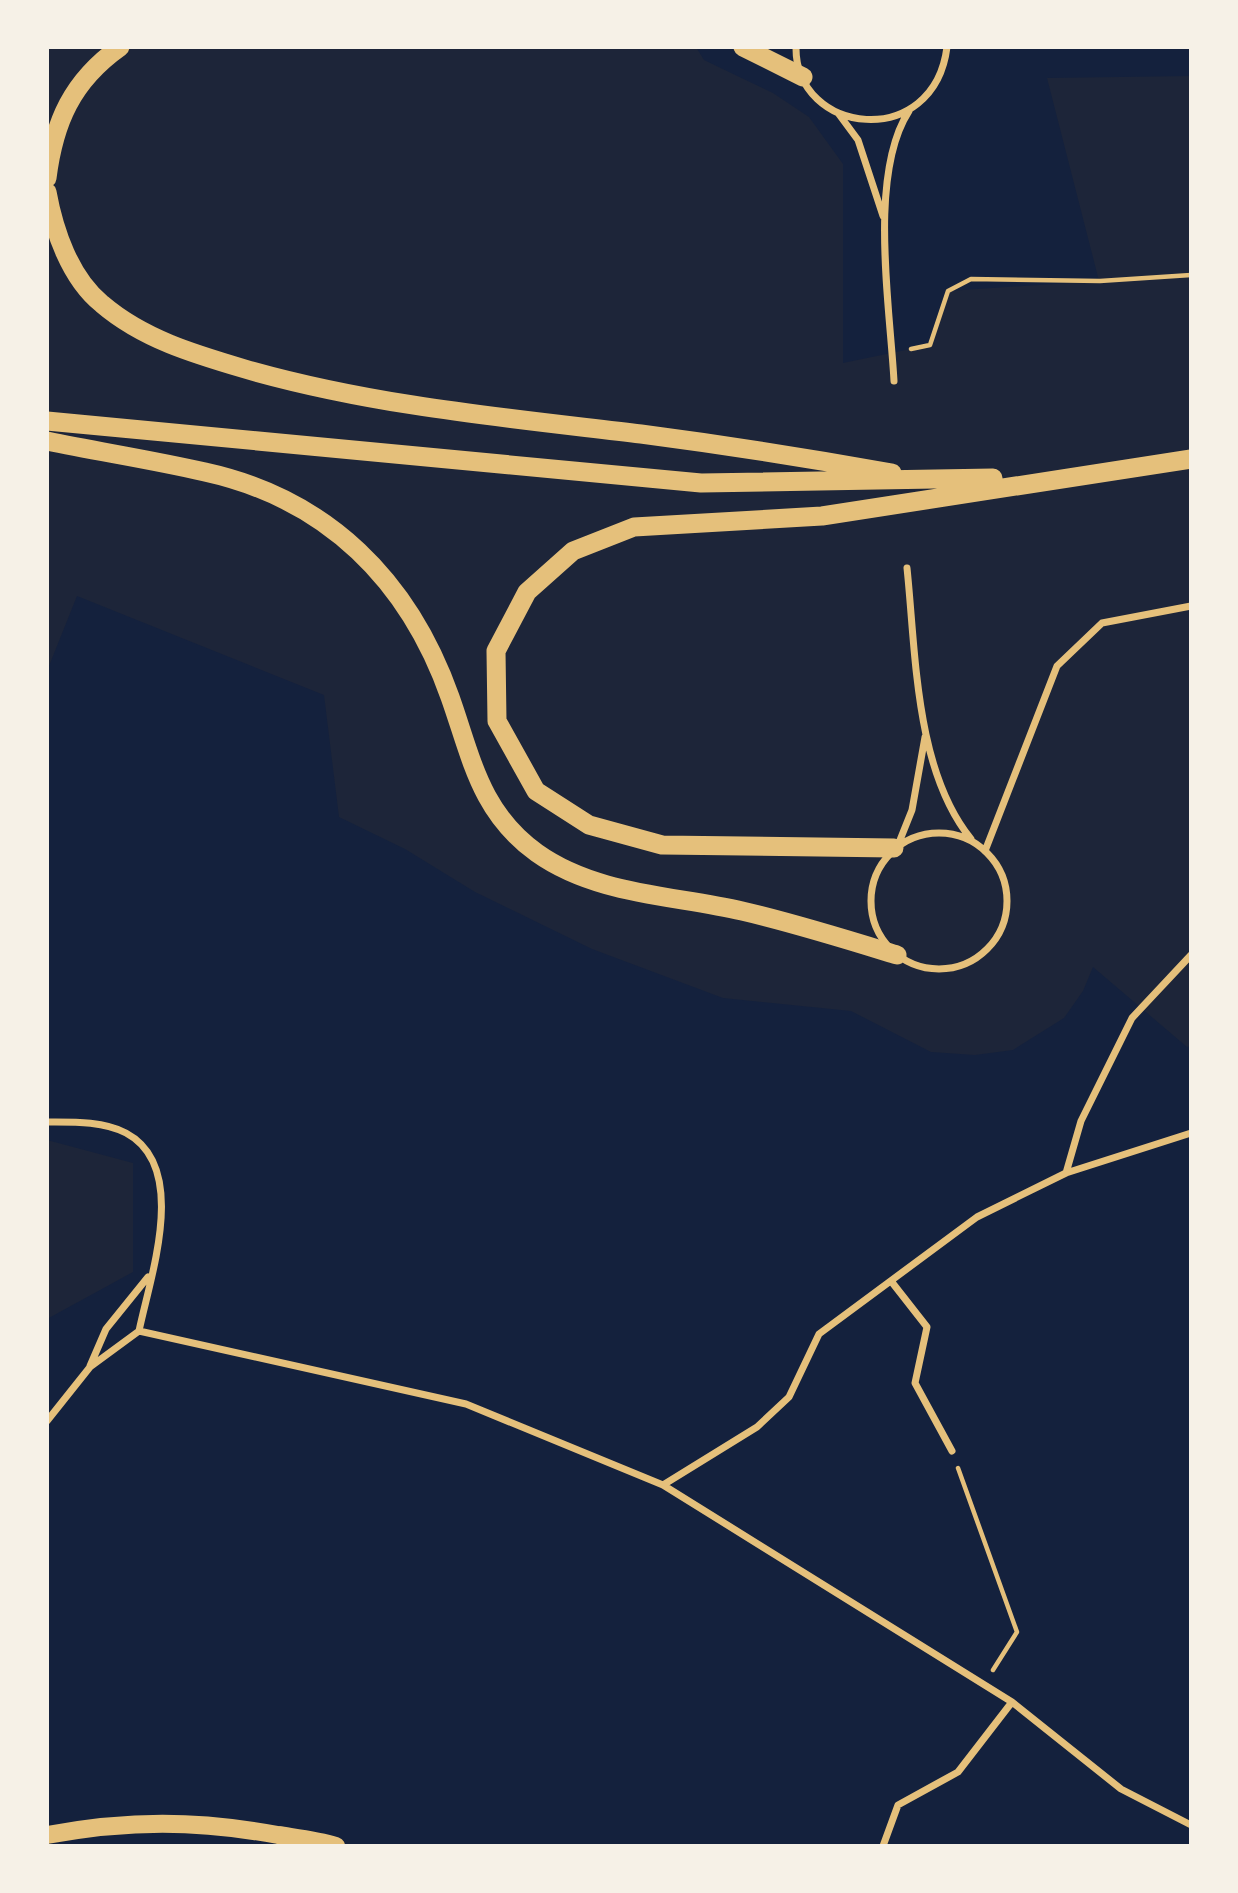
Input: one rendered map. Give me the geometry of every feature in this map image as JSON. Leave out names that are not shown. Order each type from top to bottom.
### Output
[{"type":"highway","points":[[47,178],[52,142],[68,102],[94,65],[120,47]]},
{"type":"highway","points":[[743,47],[803,77]]},
{"type":"highway","points":[[47,192],[53,227],[72,266],[100,303],[140,331],[187,352],[313,388],[458,412],[755,448],[937,481]]},
{"type":"highway","points":[[47,421],[701,483],[937,481],[1088,474]]},
{"type":"highway","points":[[47,441],[207,472],[270,492],[318,519],[358,550],[395,589],[421,628],[441,672],[468,758],[484,793],[504,823],[537,853],[577,877],[611,887],[740,911],[897,955]]},
{"type":"highway","points":[[896,846],[662,845],[589,825],[536,791],[497,721],[496,651],[527,592],[573,551],[634,527],[822,516],[1191,459]]},
{"type":"main road","points":[[47,1835],[102,1824],[158,1821],[227,1826],[336,1846]]},
{"type":"street","points":[[796,47],[803,77],[818,98],[838,113],[858,140],[885,223]]},
{"type":"street","points":[[838,113],[874,121],[909,111],[928,96],[942,74],[947,47]]},
{"type":"street","points":[[894,380],[885,223],[888,171],[898,128],[909,111]]},
{"type":"street","points":[[907,568],[925,733],[951,809],[974,843]]},
{"type":"street","points":[[985,851],[1057,666],[1102,623],[1191,606]]},
{"type":"street","points":[[896,846],[936,832],[956,835],[985,851],[999,869],[1006,891],[1006,914],[998,936],[983,953],[963,965],[940,970],[918,966],[897,955],[878,930],[870,900],[873,880],[896,846],[912,810],[925,733]]},
{"type":"street","points":[[1066,1173],[1081,1121],[1132,1018],[1191,954]]},
{"type":"street","points":[[47,1122],[89,1123],[127,1133],[154,1159],[164,1209],[139,1331],[90,1367],[47,1421]]},
{"type":"street","points":[[663,1485],[757,1427],[789,1397],[819,1334],[977,1217],[1066,1173],[1191,1133]]},
{"type":"street","points":[[90,1367],[106,1329],[151,1273]]},
{"type":"street","points":[[891,1280],[927,1327],[915,1382],[952,1451]]},
{"type":"street","points":[[139,1331],[466,1404],[663,1485],[1012,1702],[1121,1788],[1191,1825]]},
{"type":"street","points":[[883,1846],[898,1805],[958,1772],[1012,1702]]},
{"type":"path","points":[[893,353],[930,345],[948,291],[971,279],[1100,281],[1191,275]]},
{"type":"path","points":[[952,1451],[1017,1632],[984,1684]]},
{"type":"shaded area","points":[[47,47],[696,47],[704,60],[773,93],[809,117],[843,164],[843,363],[930,345],[948,291],[1099,281],[1047,78],[1191,76],[1191,1046],[1187,1047],[1093,967],[1083,991],[1064,1018],[1013,1050],[975,1055],[931,1052],[851,1011],[723,998],[592,949],[475,892],[405,849],[339,817],[324,695],[77,596],[47,671]]},
{"type":"shaded area","points":[[47,1140],[133,1163],[133,1272],[47,1319]]}]
